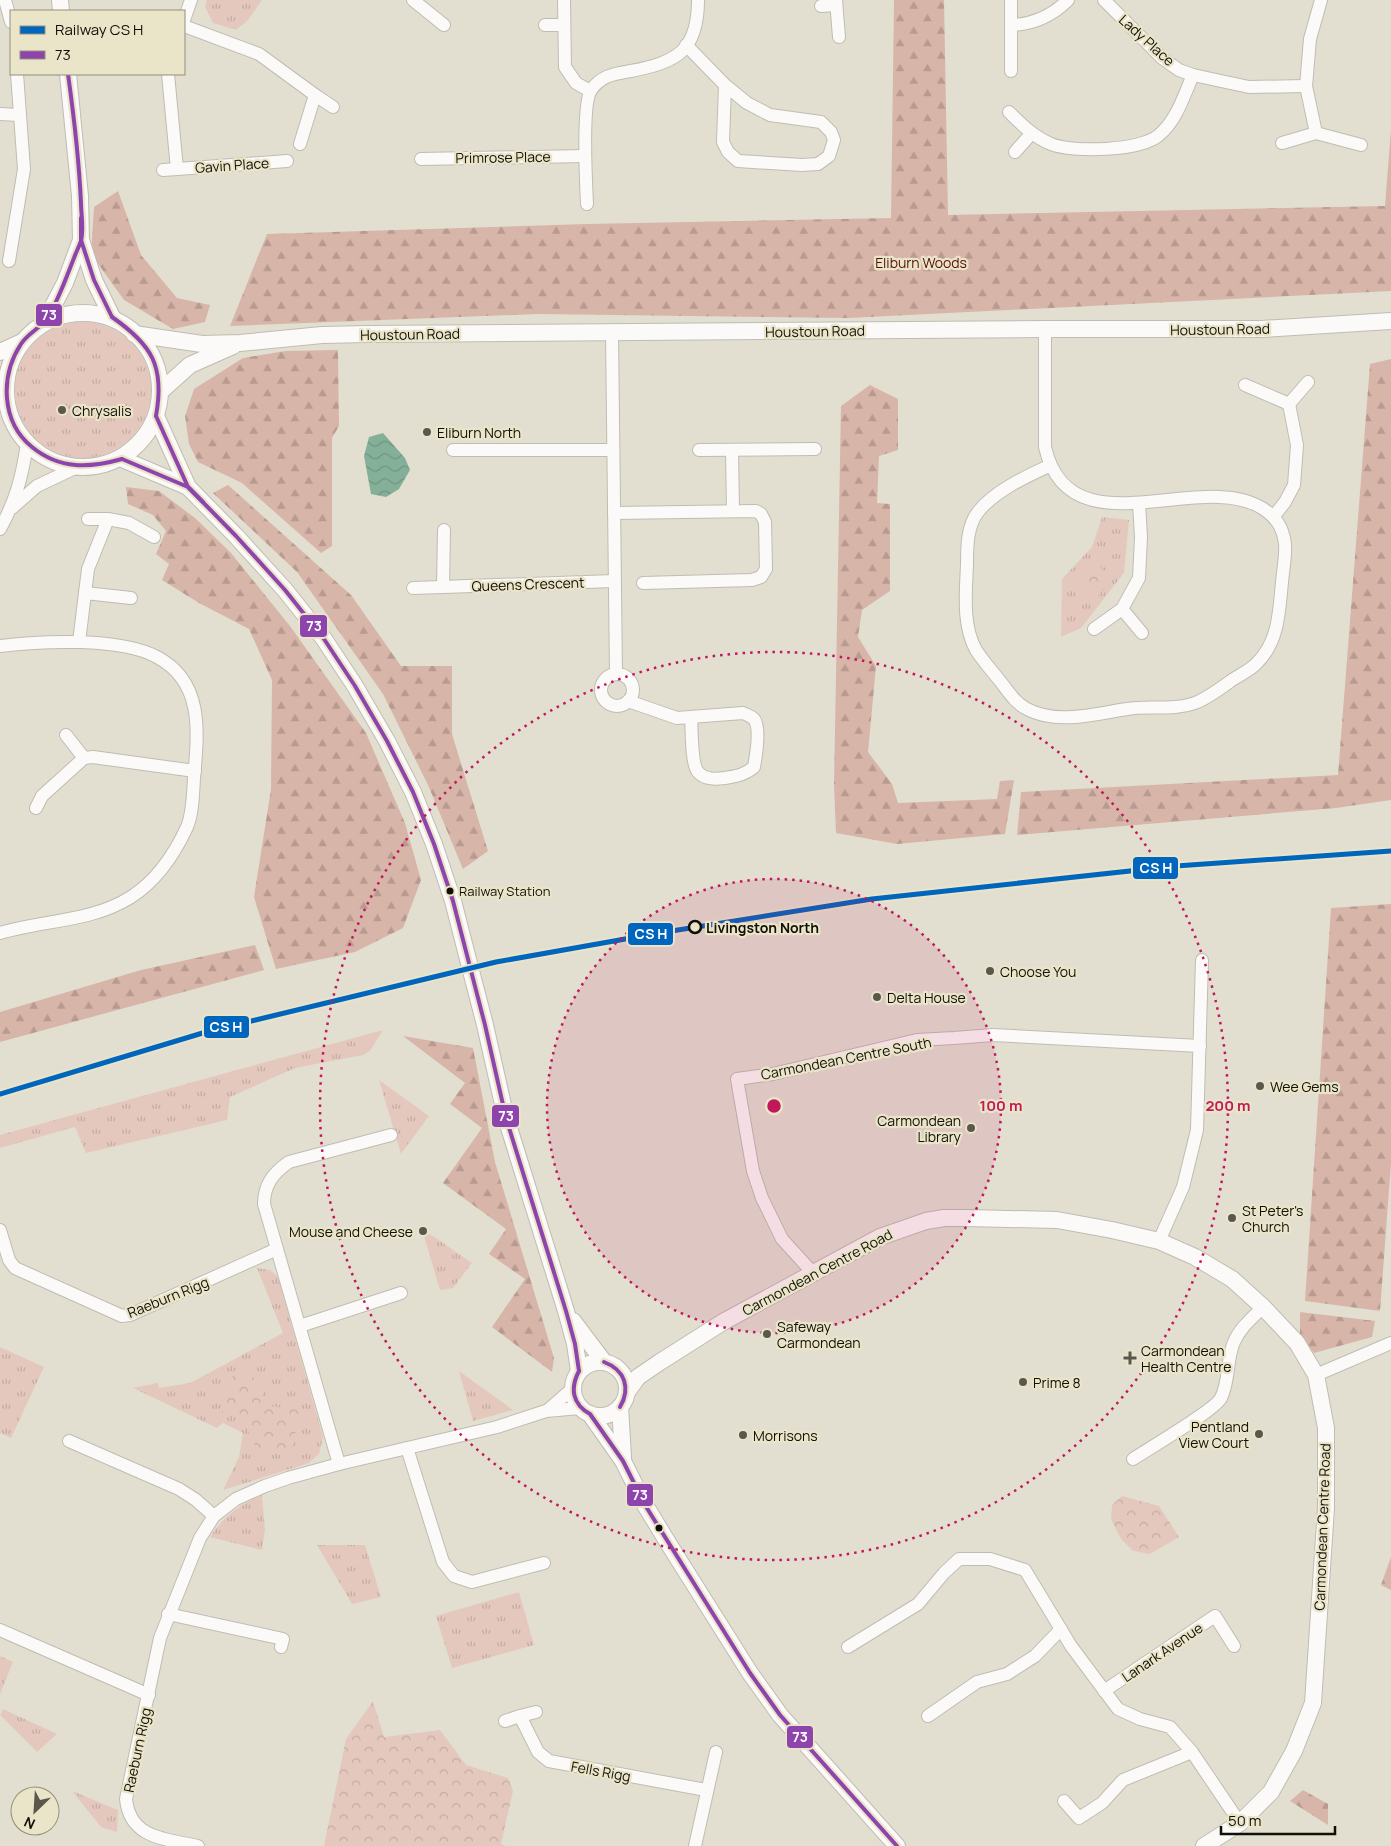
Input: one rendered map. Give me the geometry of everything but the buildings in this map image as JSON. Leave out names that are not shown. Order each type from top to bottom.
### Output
[{"type":"street","points":[[5,0],[10,18]]},
{"type":"street","points":[[185,17],[191,0]]},
{"type":"street","points":[[413,0],[444,25]]},
{"type":"street","points":[[564,0],[565,67],[576,83],[590,91]]},
{"type":"street","points":[[587,204],[586,112],[590,91],[607,75],[655,66],[679,55],[692,38],[698,13],[698,0]]},
{"type":"street","points":[[1011,0],[1011,71]]},
{"type":"street","points":[[1012,25],[1036,20],[1049,14],[1068,0]]},
{"type":"street","name":"Lady Place","points":[[1104,0],[1162,58],[1179,70],[1193,75],[1250,87],[1306,86]]},
{"type":"street","points":[[1316,133],[1306,86],[1310,39],[1321,0]]},
{"type":"street","points":[[821,6],[836,3],[839,37]]},
{"type":"street","points":[[545,25],[564,25]]},
{"type":"street","points":[[185,26],[259,54],[333,106]]},
{"type":"street","points":[[686,45],[725,85],[747,103],[770,115],[821,122],[831,132],[834,140],[829,156],[818,164],[793,165],[738,161],[728,152],[723,142],[725,85]]},
{"type":"street","points":[[9,261],[24,169],[17,75]]},
{"type":"street","points":[[12,508],[37,486],[75,468],[104,465],[122,459],[139,445],[152,426],[161,391],[154,359],[143,342],[112,317],[94,280],[80,240],[80,196],[68,75]]},
{"type":"street","name":"Gavin Place","points":[[168,75],[178,169]]},
{"type":"street","points":[[1009,112],[1032,134],[1053,145],[1081,149],[1121,148],[1142,144],[1159,136],[1172,121],[1193,75]]},
{"type":"street","points":[[300,144],[315,95]]},
{"type":"street","points":[[0,114],[19,115]]},
{"type":"street","points":[[1282,143],[1316,133],[1361,145]]},
{"type":"street","points":[[1015,152],[1032,134]]},
{"type":"street","name":"Primrose Place","points":[[421,159],[586,156]]},
{"type":"street","name":"Gavin Place","points":[[162,170],[287,161]]},
{"type":"street","points":[[44,323],[65,282],[80,240]]},
{"type":"street","points":[[0,352],[22,342],[44,323],[61,316],[84,313],[112,317]]},
{"type":"street","name":"Houstoun Road","points":[[134,334],[202,344],[240,344],[322,335],[1262,328],[1391,321]]},
{"type":"street","points":[[1045,329],[1045,447],[1051,464],[1061,481],[1078,494],[1099,502],[1119,504],[1229,496],[1254,503],[1274,516],[1281,528],[1285,544],[1279,610],[1274,637],[1267,652],[1255,665],[1194,703],[1171,707],[1137,707],[1092,715],[1053,718],[1026,708],[1010,694],[975,649],[969,629],[965,606],[969,532],[977,513],[1016,481],[1051,464]]},
{"type":"street","points":[[612,333],[616,674]]},
{"type":"street","points":[[22,342],[11,362],[3,399],[13,423],[27,444],[50,460],[75,468]]},
{"type":"street","name":"Houstoun Road","points":[[161,391],[190,365],[240,344]]},
{"type":"street","points":[[1289,404],[1308,382]]},
{"type":"street","points":[[1245,385],[1289,404]]},
{"type":"street","points":[[1274,516],[1285,502],[1294,485],[1297,445],[1289,404]]},
{"type":"street","points":[[156,416],[188,487],[285,590],[324,639],[355,686],[387,741],[413,792],[434,844],[463,938],[506,1118],[566,1311],[575,1344],[579,1371]]},
{"type":"street","points":[[0,529],[12,508],[22,475],[27,444]]},
{"type":"street","points":[[699,450],[815,449]]},
{"type":"street","points":[[454,450],[613,450]]},
{"type":"street","points":[[732,450],[733,510]]},
{"type":"street","points":[[122,459],[188,487]]},
{"type":"street","points":[[1094,629],[1122,609],[1140,578],[1141,537],[1139,503]]},
{"type":"street","points":[[614,513],[756,511],[761,514],[766,522],[766,569],[761,577],[752,580],[644,583]]},
{"type":"street","points":[[88,519],[108,519],[129,523],[154,537]]},
{"type":"street","points":[[79,642],[88,569],[108,519]]},
{"type":"street","points":[[443,587],[444,530]]},
{"type":"street","name":"Queens Crescent","points":[[413,588],[614,581]]},
{"type":"street","points":[[85,593],[131,598]]},
{"type":"street","points":[[1122,609],[1142,633]]},
{"type":"street","points":[[0,646],[35,642],[79,642],[140,650],[157,656],[174,668],[185,682],[194,700],[197,719],[193,800],[188,825],[172,856],[153,877],[133,896],[99,912],[0,933]]},
{"type":"street","points":[[632,685],[632,696],[628,702],[619,706],[612,705],[604,699],[602,694],[602,685],[609,676],[616,674],[624,676],[630,680],[645,707]]},
{"type":"street","points":[[628,702],[677,718],[743,713],[750,716],[755,721],[757,735],[754,767],[746,774],[712,779],[704,777],[698,772],[694,762],[691,718]]},
{"type":"street","points":[[66,734],[84,758]]},
{"type":"street","points":[[36,808],[42,796],[84,758],[93,757],[195,771]]},
{"type":"street","points":[[1159,1241],[1183,1187],[1197,1130],[1202,960]]},
{"type":"street","name":"Carmondean Centre South","points":[[813,1273],[782,1239],[762,1198],[753,1171],[736,1079],[773,1074],[917,1040],[994,1035],[1200,1046]]},
{"type":"street","points":[[339,1464],[264,1204],[264,1195],[267,1184],[276,1171],[289,1162],[392,1135]]},
{"type":"street","name":"Carmondean Centre Road","points":[[627,1392],[638,1377],[723,1322],[880,1237],[908,1226],[944,1218],[1057,1220],[1112,1230],[1159,1241],[1195,1257],[1232,1279],[1263,1307],[1297,1343],[1316,1375],[1326,1428],[1326,1508],[1313,1703],[1294,1751],[1271,1792],[1240,1823],[1204,1846]]},
{"type":"street","name":"Raeburn Rigg","points":[[0,1230],[9,1260],[15,1268],[122,1316],[130,1316],[277,1250]]},
{"type":"street","points":[[300,1326],[401,1293]]},
{"type":"street","points":[[1133,1459],[1220,1400],[1227,1381],[1234,1342],[1240,1330],[1263,1307]]},
{"type":"street","points":[[566,1311],[586,1341],[623,1375],[627,1392],[620,1407],[623,1461]]},
{"type":"street","points":[[1316,1375],[1391,1343]]},
{"type":"street","points":[[610,1364],[594,1362],[586,1365],[579,1371],[574,1379],[573,1396],[623,1461],[645,1505],[670,1546],[750,1673],[780,1715],[897,1846]]},
{"type":"street","name":"Carmondean Centre Road","points":[[610,1364],[632,1367],[660,1362]]},
{"type":"street","name":"Raeburn Rigg","points":[[546,1411],[572,1389]]},
{"type":"street","points":[[585,1411],[606,1415],[620,1407]]},
{"type":"street","name":"Raeburn Rigg","points":[[198,1846],[151,1836],[136,1826],[127,1810],[126,1798],[160,1638],[200,1538],[214,1516],[236,1499],[265,1486],[339,1464],[497,1427],[546,1411],[585,1411]]},
{"type":"street","points":[[69,1441],[179,1489],[196,1500],[214,1516]]},
{"type":"street","points":[[407,1448],[444,1562],[454,1576],[472,1582],[544,1563]]},
{"type":"street","points":[[848,1647],[918,1604],[944,1573],[959,1559],[990,1559],[1025,1570],[1061,1629],[1118,1709],[1170,1727],[1192,1752],[1240,1823]]},
{"type":"street","points":[[168,1614],[283,1639],[281,1647]]},
{"type":"street","name":"Lanark Avenue","points":[[1104,1691],[1215,1616],[1234,1646]]},
{"type":"street","points":[[928,1716],[977,1682],[1007,1674],[1035,1656],[1061,1629]]},
{"type":"street","name":"Raeburn Rigg","points":[[0,1630],[148,1695]]},
{"type":"street","points":[[504,1721],[536,1712]]},
{"type":"street","name":"Fells Rigg","points":[[520,1716],[538,1752],[549,1761],[706,1790]]},
{"type":"street","points":[[695,1846],[716,1752]]},
{"type":"street","points":[[1064,1800],[1079,1818],[1102,1803],[1124,1780],[1192,1752]]},
{"type":"green space","points":[[207,0],[262,0],[248,20],[236,30],[213,23],[205,7]]},
{"type":"green space","name":"Eliburn Woods","points":[[894,0],[944,0],[948,215],[1385,206],[1391,129],[1391,291],[849,318],[538,314],[230,326],[267,234],[586,224],[891,218]]},
{"type":"green space","points":[[118,191],[141,255],[177,298],[210,305],[205,322],[173,329],[124,300],[91,254],[94,207]]},
{"type":"green space","points":[[83,322],[109,327],[121,333],[131,342],[140,352],[146,364],[151,390],[146,416],[140,428],[131,438],[121,447],[109,453],[83,458],[57,453],[45,447],[35,438],[26,428],[20,416],[15,390],[20,364],[26,352],[35,342],[45,333],[57,327]]},
{"type":"green space","points":[[338,350],[339,426],[332,438],[332,546],[321,553],[242,483],[198,462],[189,444],[185,416],[194,389],[243,358],[285,351]]},
{"type":"green space","points":[[1391,359],[1391,800],[1336,808],[1017,835],[1021,792],[1338,775],[1370,364]]},
{"type":"green space","points":[[870,385],[898,399],[898,450],[879,456],[877,503],[890,504],[890,591],[862,610],[858,637],[876,666],[868,752],[892,784],[898,803],[997,799],[1000,781],[1014,780],[1005,834],[897,844],[836,833],[834,784],[841,406]]},
{"type":"green space","points":[[228,485],[351,595],[401,666],[452,666],[452,734],[488,851],[463,869],[428,785],[383,694],[297,572],[213,493]]},
{"type":"green space","points":[[126,487],[159,491],[195,518],[231,553],[290,626],[366,733],[405,823],[421,880],[403,928],[355,952],[276,969],[254,897],[271,789],[272,680],[249,629],[199,603],[162,580],[169,564],[156,554],[166,531],[153,515],[128,504]]},
{"type":"green space","points":[[1102,517],[1129,520],[1124,573],[1081,628],[1061,637],[1062,579],[1092,547]]},
{"type":"green space","points":[[1096,562],[1113,579],[1097,597],[1080,581]]},
{"type":"green space","points":[[1391,904],[1391,1163],[1380,1311],[1305,1301],[1331,908]]},
{"type":"green space","points":[[255,945],[264,970],[0,1042],[0,1012],[141,970]]},
{"type":"green space","points":[[383,1030],[370,1051],[363,1055],[295,1068],[230,1097],[227,1120],[86,1153],[75,1127],[0,1148],[0,1135]]},
{"type":"green space","points":[[403,1036],[473,1048],[495,1162],[554,1358],[552,1372],[492,1327],[525,1279],[489,1254],[506,1229],[443,1183],[482,1128],[450,1104],[465,1083]]},
{"type":"green space","points":[[379,1080],[429,1116],[401,1154]]},
{"type":"green space","points":[[430,1234],[472,1263],[453,1288],[440,1290],[424,1236]]},
{"type":"green space","points":[[257,1268],[270,1270],[278,1277],[323,1437],[319,1454],[309,1463],[223,1490],[239,1457],[243,1433],[223,1423],[217,1428],[133,1388],[158,1383],[159,1388],[190,1383],[283,1333]]},
{"type":"green space","points":[[1300,1312],[1375,1321],[1372,1337],[1314,1353],[1300,1336]]},
{"type":"green space","points":[[0,1347],[44,1367],[11,1438],[0,1433]]},
{"type":"green space","points":[[459,1371],[513,1410],[473,1421]]},
{"type":"green space","points":[[237,1372],[260,1380],[264,1405],[300,1410],[293,1445],[282,1452],[258,1452],[242,1417],[222,1413],[226,1383]]},
{"type":"green space","points":[[262,1495],[265,1530],[262,1550],[210,1537],[233,1512]]},
{"type":"green space","points":[[1122,1496],[1159,1506],[1179,1537],[1150,1554],[1133,1551],[1121,1539],[1111,1519],[1112,1505]]},
{"type":"green space","points":[[317,1545],[365,1545],[381,1597],[352,1604]]},
{"type":"green space","points":[[1391,1557],[1391,1590],[1381,1585]]},
{"type":"green space","points":[[519,1592],[534,1645],[452,1668],[436,1616]]},
{"type":"green space","points":[[0,1656],[13,1662],[0,1694]]},
{"type":"green space","points":[[373,1701],[384,1737],[440,1730],[466,1765],[508,1778],[513,1791],[501,1844],[505,1846],[324,1846],[346,1739]]},
{"type":"green space","points":[[3,1709],[57,1734],[37,1752],[0,1715]]},
{"type":"green space","points":[[1303,1790],[1328,1804],[1328,1825],[1290,1801]]},
{"type":"green space","points":[[72,1791],[118,1810],[117,1832],[101,1827]]},
{"type":"water","points":[[383,433],[405,458],[410,470],[399,489],[386,497],[371,494],[364,456],[369,437]]},
{"type":"transit line","name":"73","points":[[68,75],[79,170],[82,236],[59,296],[48,317],[24,340],[14,357],[7,384],[7,398],[9,412],[14,425],[22,437],[32,447],[53,460],[76,465],[87,465],[122,459]]},
{"type":"transit line","name":"73","points":[[81,218],[81,240],[94,280],[112,317]]},
{"type":"transit line","name":"73","points":[[112,317],[137,337],[146,347],[152,358],[157,370],[159,383],[156,416]]},
{"type":"transit line","name":"73","points":[[156,416],[188,487],[285,590],[324,639],[355,686],[387,741],[413,792],[434,844],[453,901],[485,1025],[506,1118],[566,1311],[575,1344],[579,1371]]},
{"type":"transit line","name":"73","points":[[122,459],[188,487],[203,502]]},
{"type":"transit line","points":[[0,1094],[206,1032],[496,962],[659,933],[872,899],[1176,866],[1391,851]]},
{"type":"transit line","name":"73","points":[[604,1362],[617,1370],[624,1380],[625,1393],[620,1407]]},
{"type":"transit line","name":"73","points":[[579,1371],[574,1383],[576,1400],[590,1414],[623,1461],[645,1505],[750,1673],[780,1715],[897,1846]]},
{"type":"place","name":"Chrysalis","points":[[62,410]]},
{"type":"place","name":"Eliburn North","points":[[427,432]]},
{"type":"place","name":"Railway Station","points":[[450,891]]},
{"type":"place","name":"Livingston North","points":[[695,927]]},
{"type":"place","name":"Choose You","points":[[990,971]]},
{"type":"place","name":"Delta House","points":[[877,997]]},
{"type":"place","name":"Wee Gems","points":[[1260,1086]]},
{"type":"place","name":"Carmondean Library","points":[[971,1128]]},
{"type":"place","name":"St Peter's Church","points":[[1232,1218]]},
{"type":"place","name":"Mouse and Cheese","points":[[423,1231]]},
{"type":"place","name":"Safeway Carmondean","points":[[767,1334]]},
{"type":"place","name":"Carmondean Health Centre","points":[[1130,1358]]},
{"type":"place","name":"Prime 8","points":[[1023,1382]]},
{"type":"place","name":"Pentland View Court","points":[[1259,1434]]},
{"type":"place","name":"Morrisons","points":[[743,1435]]}]
